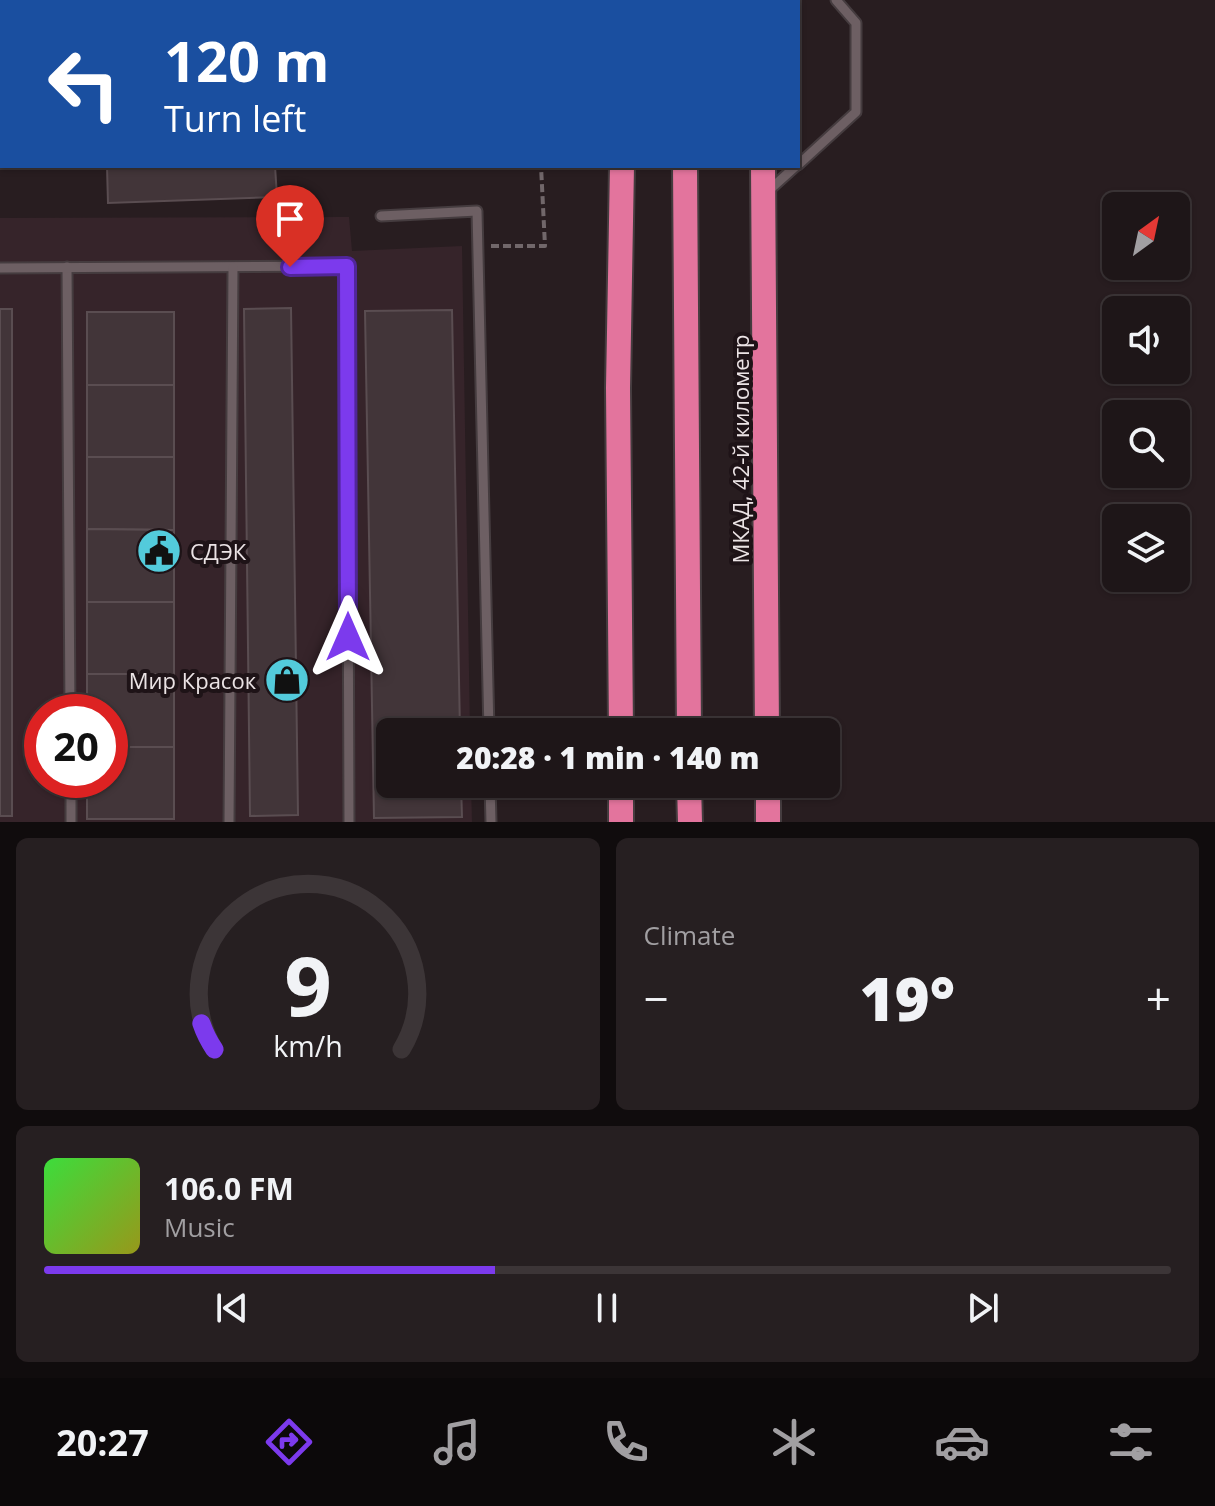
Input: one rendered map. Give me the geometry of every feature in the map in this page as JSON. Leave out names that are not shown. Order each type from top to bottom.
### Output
[{"type":"highway","points":[[621,718],[618,388],[622,168]]},
{"type":"highway","points":[[685,168],[689,718]]},
{"type":"highway","name":"МКАД, 42-й километр","points":[[763,168],[767,718]]},
{"type":"highway","points":[[621,798],[621,822]]},
{"type":"highway","points":[[689,798],[690,822]]},
{"type":"highway","points":[[768,798],[768,822]]},
{"type":"lane","points":[[800,162],[856,112],[856,23],[836,0]]},
{"type":"lane","points":[[764,196],[794,168]]},
{"type":"lane","points":[[381,216],[477,211],[489,718]]},
{"type":"lane","points":[[0,268],[347,266],[349,822]]},
{"type":"lane","points":[[67,267],[70,694]]},
{"type":"lane","points":[[229,822],[233,268]]},
{"type":"lane","points":[[71,798],[71,822]]},
{"type":"lane","points":[[490,798],[491,822]]},
{"type":"path","points":[[478,246],[545,246],[541,168]]},
{"type":"shaded area","points":[[349,217],[352,251],[462,246],[470,718],[376,718],[376,798],[471,798],[472,822],[0,822],[0,218]]},
{"type":"building","points":[[107,168],[275,168],[277,197],[108,203]]},
{"type":"building","points":[[291,308],[298,815],[250,816],[244,309]]},
{"type":"building","points":[[0,309],[12,309],[12,816],[0,816]]},
{"type":"building","points":[[452,310],[460,718],[376,718],[376,798],[461,798],[462,817],[374,818],[365,311]]},
{"type":"building","points":[[87,312],[174,312],[174,385],[87,385]]},
{"type":"building","points":[[87,385],[174,385],[174,457],[87,457]]},
{"type":"building","points":[[87,457],[174,457],[174,530],[87,529]]},
{"type":"building","points":[[87,529],[174,530],[174,602],[87,602]]},
{"type":"building","points":[[87,602],[174,602],[174,674],[87,674]]},
{"type":"building","points":[[87,674],[174,674],[174,747],[128,747],[128,694],[87,694]]},
{"type":"building","points":[[128,747],[174,747],[174,819],[87,819],[87,798],[128,798]]},
{"type":"place","name":"СДЭК","points":[[159,551]]},
{"type":"place","name":"Мир Красок","points":[[287,680]]},
{"type":"route","points":[[290,267],[347,266],[348,637]]}]
